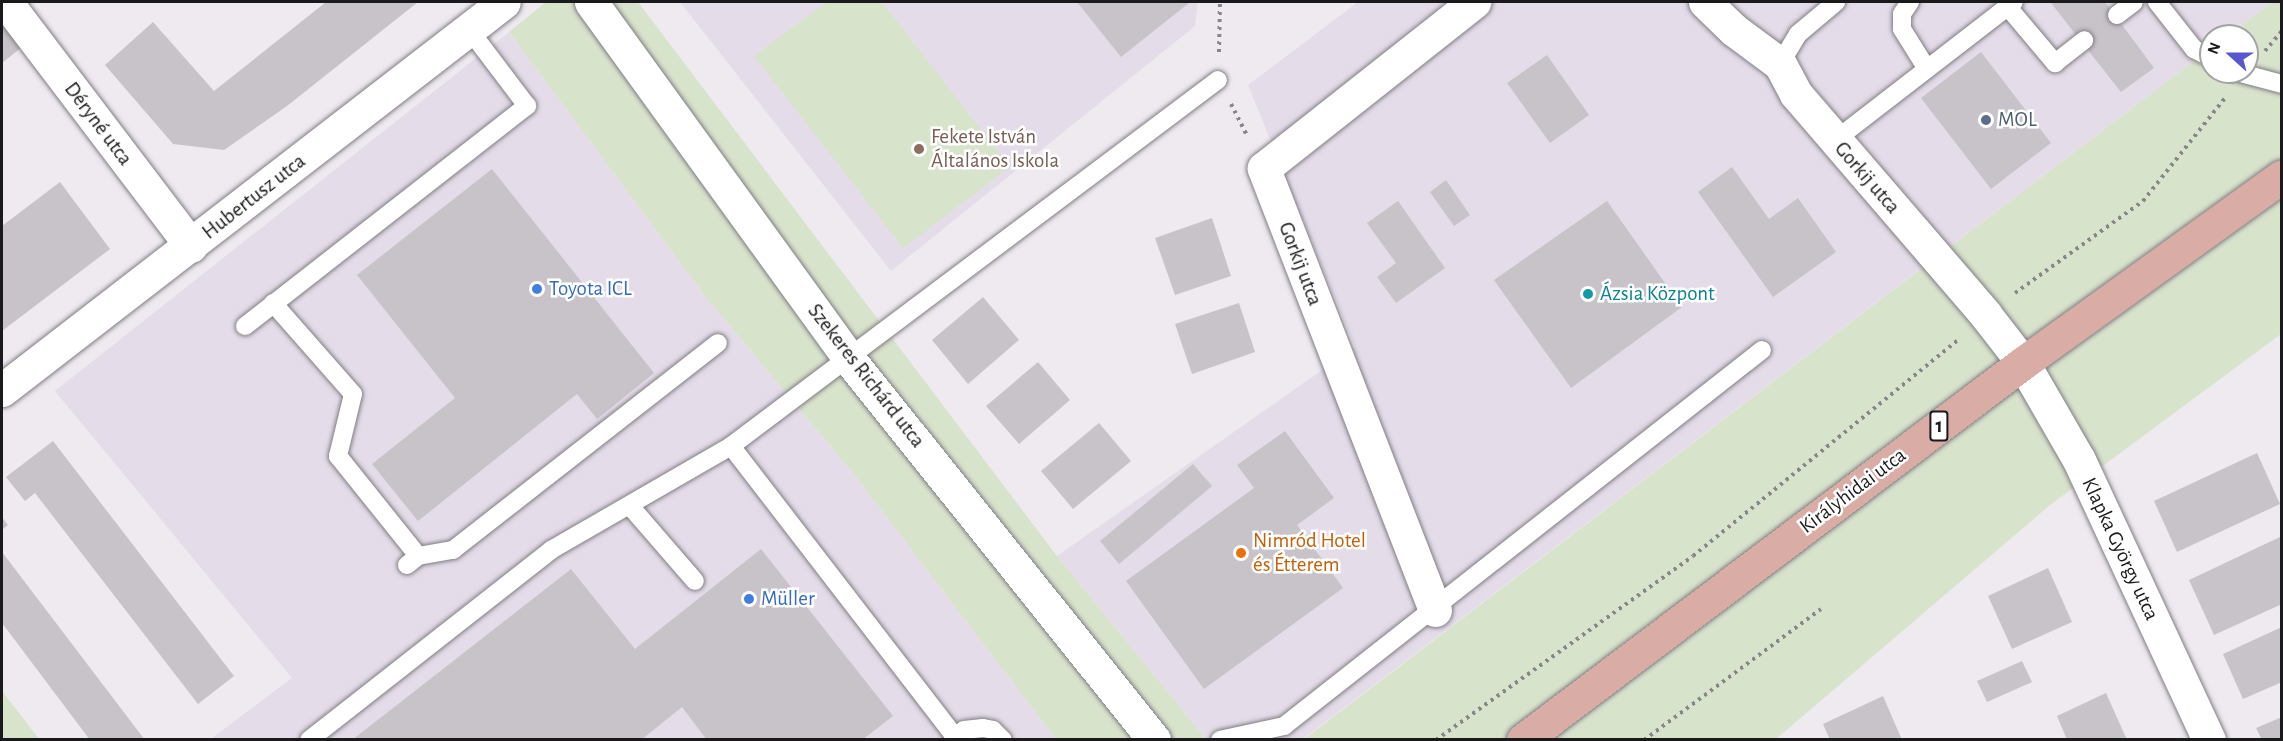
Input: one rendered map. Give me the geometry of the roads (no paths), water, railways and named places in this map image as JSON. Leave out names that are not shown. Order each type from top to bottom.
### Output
[{"type":"main road","name":"Királyhidai utca","points":[[1523,740],[2023,363],[2282,176]]},
{"type":"main road","name":"Királyhidai utca","points":[[1546,740],[1601,681]]},
{"type":"street","name":"Déryné utca","points":[[6,2],[191,246]]},
{"type":"street","name":"Hubertusz utca","points":[[2,390],[504,2]]},
{"type":"street","name":"Szekeres Richárd utca","points":[[591,2],[849,359],[1154,740]]},
{"type":"street","name":"Gorkij utca","points":[[1435,610],[1264,168],[1474,2]]},
{"type":"street","name":"Gorkij utca","points":[[1705,2],[1734,30],[1780,64],[1796,94],[1834,141],[1985,314],[2023,363]]},
{"type":"street","name":"Klapka György utca","points":[[2023,363],[2079,460],[2209,740]]},
{"type":"lane","points":[[1780,64],[1798,34],[1836,2]]},
{"type":"lane","points":[[1910,2],[1902,14],[1902,29],[1927,69]]},
{"type":"lane","points":[[2117,15],[2134,2]]},
{"type":"lane","points":[[2157,2],[2194,49],[2199,52]]},
{"type":"lane","points":[[1834,141],[2011,4],[2055,63],[2084,40]]},
{"type":"lane","points":[[245,326],[527,106],[468,28]]},
{"type":"lane","points":[[2259,79],[2282,84]]},
{"type":"lane","points":[[309,740],[551,550],[731,446],[1218,80]]},
{"type":"lane","points":[[273,303],[353,393],[338,456],[412,561],[453,550],[718,343]]},
{"type":"lane","points":[[1220,740],[1284,726],[1435,610],[1762,350]]},
{"type":"lane","points":[[731,446],[954,739],[973,727],[993,730],[1005,739]]},
{"type":"lane","points":[[630,506],[695,581]]},
{"type":"place","name":"MOL","points":[[1986,120]]},
{"type":"place","name":"Fekete István Általános Iskola","points":[[919,149]]},
{"type":"place","name":"Toyota ICL","points":[[537,289]]},
{"type":"place","name":"Ázsia Központ","points":[[1588,294]]},
{"type":"place","name":"Nimród Hotel és Étterem","points":[[1241,553]]},
{"type":"place","name":"Müller","points":[[749,599]]}]
